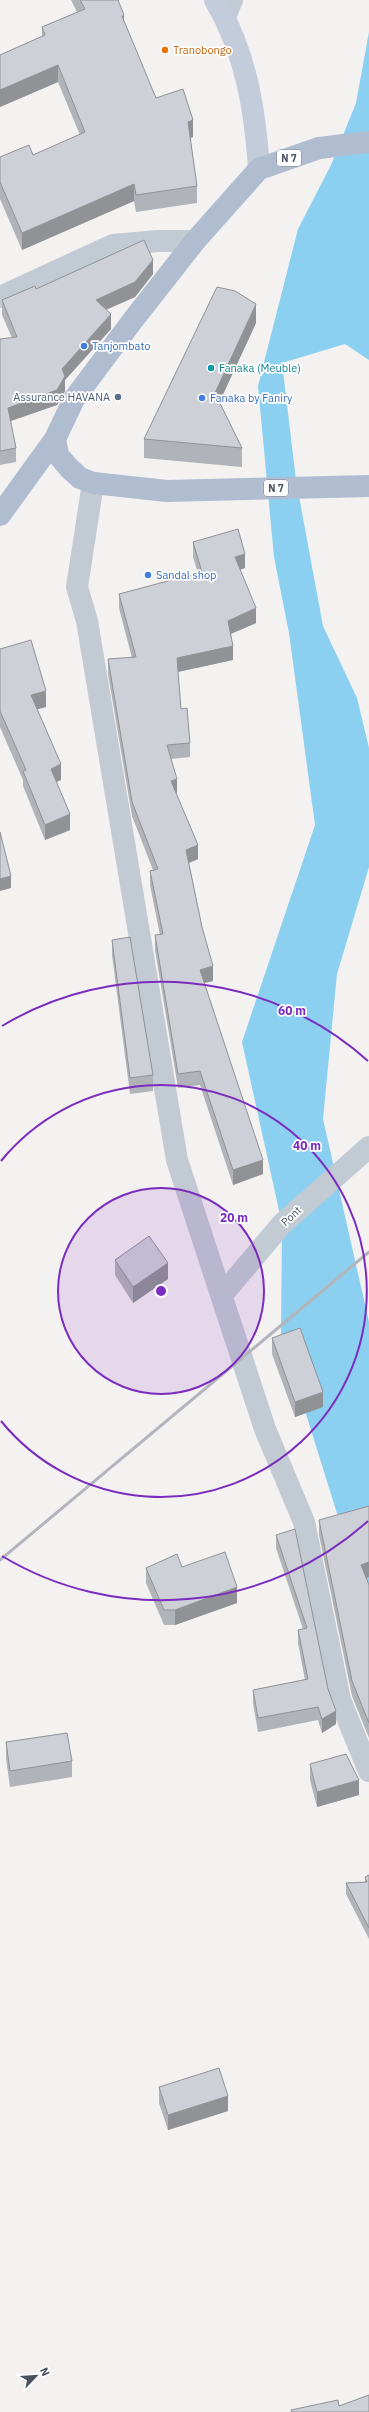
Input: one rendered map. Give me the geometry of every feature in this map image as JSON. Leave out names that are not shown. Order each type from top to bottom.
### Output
[{"type":"main road","name":"N 7","points":[[0,515],[55,439],[74,399],[195,241],[259,169],[319,148],[369,142]]},
{"type":"main road","name":"N 7","points":[[55,439],[58,455],[69,468],[80,478],[93,483],[160,491],[369,486]]},
{"type":"street","points":[[224,6],[246,69],[256,121],[259,169]]},
{"type":"street","points":[[0,296],[113,245],[158,241],[195,241]]},
{"type":"street","points":[[93,483],[77,587],[87,620],[177,1160],[265,1429],[304,1522],[340,1700],[369,1771]]},
{"type":"street","name":"Pont","points":[[222,1294],[282,1224],[369,1147]]},
{"type":"water","points":[[369,32],[369,360],[345,344],[282,363],[296,480],[323,626],[357,698],[369,748],[369,867],[337,974],[323,1119],[369,1322],[369,1616],[281,1334],[282,1224],[242,1042],[315,825],[289,633],[274,557],[258,386],[298,229],[331,165],[356,103]]},
{"type":"building","points":[[80,0],[118,0],[124,15],[122,16],[156,98],[183,89],[193,120],[188,122],[197,186],[136,195],[134,184],[22,233],[0,182],[0,157],[29,145],[33,155],[85,132],[58,65],[0,90],[0,55],[45,35],[42,27],[85,9]]},
{"type":"building","points":[[144,240],[153,260],[135,282],[96,300],[111,314],[62,369],[65,376],[57,390],[8,408],[16,448],[0,451],[0,339],[17,337],[2,300],[35,286],[36,289]]},
{"type":"building","name":"Fanaka (Meuble)","points":[[217,287],[235,291],[256,304],[215,393],[242,448],[144,439]]},
{"type":"building","points":[[238,529],[245,554],[235,557],[256,608],[228,621],[233,646],[177,658],[181,709],[187,708],[190,743],[167,745],[177,779],[171,781],[198,845],[186,850],[202,927],[213,966],[200,970],[263,1160],[233,1170],[200,1071],[178,1074],[155,935],[163,934],[150,871],[158,869],[132,802],[108,659],[136,657],[119,594],[202,572],[193,542]]},
{"type":"building","points":[[31,640],[46,691],[31,695],[61,764],[51,769],[70,814],[45,825],[23,771],[26,770],[0,711],[0,649]]},
{"type":"building","points":[[0,832],[11,876],[0,879]]},
{"type":"building","points":[[130,937],[153,1075],[130,1078],[112,940]]},
{"type":"building","points":[[149,1236],[168,1263],[133,1287],[115,1260]]},
{"type":"building","points":[[300,1328],[323,1392],[295,1402],[272,1338]]},
{"type":"building","points":[[369,1506],[369,1562],[361,1565],[369,1585],[369,1723],[352,1681],[319,1520]]},
{"type":"building","points":[[295,1529],[328,1689],[336,1711],[322,1719],[318,1707],[258,1718],[253,1690],[308,1679],[298,1630],[307,1628],[276,1535]]},
{"type":"building","points":[[225,1552],[237,1587],[175,1610],[164,1610],[146,1568],[177,1554],[182,1567]]},
{"type":"building","points":[[67,1733],[72,1761],[10,1771],[6,1742]]},
{"type":"building","points":[[346,1754],[359,1780],[317,1792],[310,1764]]},
{"type":"building","points":[[369,1875],[369,1928],[346,1883],[367,1882],[365,1877]]},
{"type":"building","points":[[219,2068],[228,2096],[168,2115],[159,2087]]},
{"type":"building","points":[[369,2395],[369,2412],[292,2412],[291,2410],[338,2400],[339,2406]]},
{"type":"railway","points":[[0,1560],[369,1252]]},
{"type":"place","name":"Tranobongo","points":[[165,50]]},
{"type":"place","name":"Tanjombato","points":[[84,346]]},
{"type":"place","name":"Fanaka (Meuble)","points":[[211,368]]},
{"type":"place","name":"Assurance HAVANA","points":[[118,397]]},
{"type":"place","name":"Fanaka by Faniry","points":[[202,398]]},
{"type":"place","name":"Sandal shop","points":[[148,575]]}]
